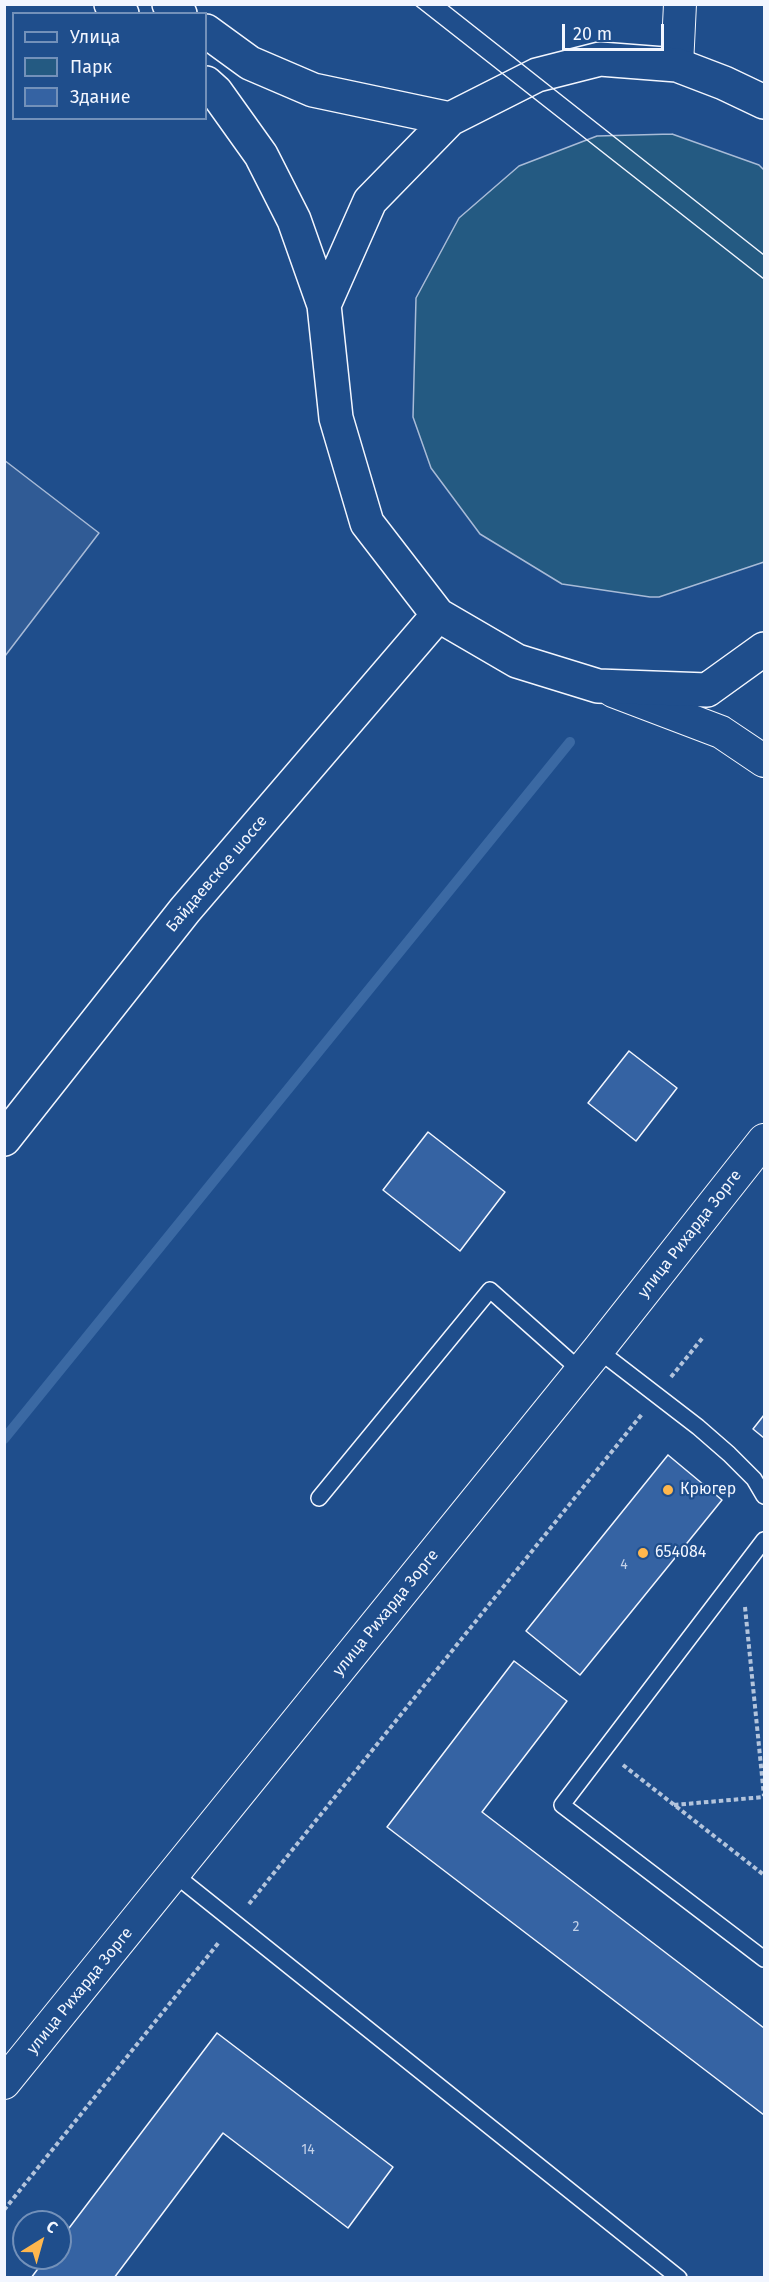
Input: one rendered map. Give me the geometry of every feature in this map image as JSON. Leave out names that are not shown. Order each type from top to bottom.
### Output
[{"type":"main road","points":[[207,33],[250,63],[313,90],[450,119]]},
{"type":"main road","points":[[324,305],[370,201],[450,119],[537,75],[600,59],[677,65],[765,102]]},
{"type":"main road","points":[[207,84],[216,92],[261,155],[294,220],[324,305],[336,418],[367,523],[438,615],[517,661],[598,686],[708,690],[765,649]]},
{"type":"main road","name":"Байдаевское шоссе","points":[[4,1139],[184,910],[438,615]]},
{"type":"street","points":[[677,65],[680,4]]},
{"type":"street","points":[[598,686],[721,732],[765,761]]},
{"type":"street","name":"улица Рихарда Зорге","points":[[4,2084],[765,1140]]},
{"type":"lane","points":[[319,1498],[490,1290],[589,1361],[656,1396],[698,1427],[754,1479],[765,1496]]},
{"type":"lane","points":[[765,1540],[562,1805],[765,1959]]},
{"type":"lane","points":[[174,1874],[679,2277]]},
{"type":"path","points":[[4,2210],[704,1336]]},
{"type":"path","points":[[674,1805],[765,1797],[741,1571]]},
{"type":"path","points":[[603,1750],[765,1875]]},
{"type":"green space","points":[[672,134],[759,165],[764,170],[764,562],[659,597],[650,597],[562,584],[480,534],[431,468],[413,417],[416,298],[459,218],[519,166],[597,136]]},
{"type":"shaded area","points":[[4,460],[99,533],[5,656],[4,656]]},
{"type":"building","points":[[629,1051],[677,1088],[636,1141],[588,1103]]},
{"type":"building","points":[[428,1132],[505,1192],[460,1251],[383,1190]]},
{"type":"building","points":[[764,1415],[764,1438],[753,1429]]},
{"type":"building","points":[[668,1455],[722,1500],[580,1675],[526,1631]]},
{"type":"building","points":[[514,1661],[567,1701],[482,1812],[764,2028],[764,2115],[387,1827]]},
{"type":"building","points":[[217,2033],[393,2167],[348,2228],[223,2133],[114,2278],[31,2278],[37,2270],[72,2270],[72,2224]]},
{"type":"waterway","points":[[4,1439],[570,742]]},
{"type":"tram line","points":[[414,4],[764,279]]},
{"type":"tram line","points":[[446,4],[764,255]]},
{"type":"place","name":"Крюгер","points":[[668,1490]]},
{"type":"place","name":"654084","points":[[643,1553]]}]
